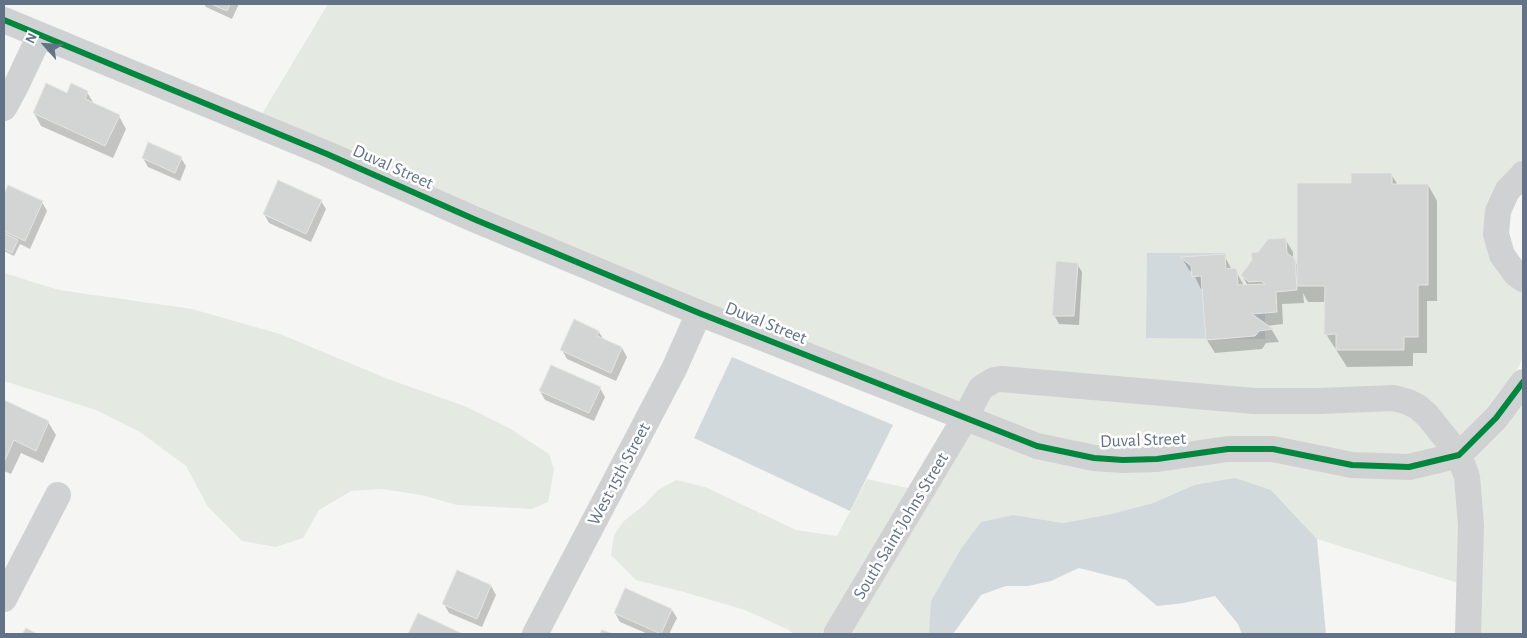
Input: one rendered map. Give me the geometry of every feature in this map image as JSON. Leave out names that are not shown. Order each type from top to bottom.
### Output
[{"type":"street","name":"Duval Street","points":[[4,20],[326,154],[476,220],[699,313],[1037,446],[1094,458],[1123,460],[1157,459],[1228,449],[1272,449],[1352,465],[1409,467],[1459,454],[1496,418],[1523,382]]},
{"type":"street","points":[[4,108],[40,35]]},
{"type":"street","points":[[1523,174],[1507,191],[1498,211],[1496,234],[1502,255],[1523,279]]},
{"type":"street","name":"West 15th Street","points":[[535,634],[674,369],[699,313]]},
{"type":"street","name":"South Saint Johns Street","points":[[836,634],[981,388],[994,380],[1001,379],[1254,401],[1394,398],[1418,407],[1428,416],[1459,454]]},
{"type":"street","points":[[1459,454],[1467,477],[1471,525],[1468,634]]},
{"type":"street","points":[[4,598],[58,495]]},
{"type":"shaded area","points":[[328,4],[1523,4],[1523,161],[1512,166],[1495,185],[1486,206],[1484,235],[1509,283],[1523,292],[1523,355],[1519,367],[1485,410],[1452,444],[1406,456],[1154,447],[1121,448],[1095,446],[1039,434],[745,319],[480,209],[262,114]]},
{"type":"shaded area","points":[[1147,253],[1226,253],[1226,322],[1265,288],[1265,339],[1146,338]]},
{"type":"shaded area","points":[[4,273],[59,290],[192,309],[280,334],[388,379],[467,407],[509,428],[549,454],[554,469],[548,502],[532,509],[457,505],[421,495],[382,489],[351,491],[319,510],[303,538],[276,547],[242,541],[208,507],[186,466],[140,432],[96,410],[4,381]]},
{"type":"shaded area","points":[[732,357],[893,425],[850,511],[694,438]]},
{"type":"shaded area","points":[[1523,382],[1523,634],[1468,634],[1459,455]]},
{"type":"shaded area","points":[[971,432],[1230,461],[1273,461],[1453,469],[1460,524],[1458,583],[1317,539],[1271,490],[1194,485],[1153,503],[1111,514],[1063,523],[1014,515],[929,633],[931,634],[851,634]]},
{"type":"shaded area","points":[[1235,478],[1271,490],[1317,539],[1326,634],[1242,634],[1238,624],[1215,596],[1184,603],[1157,606],[1126,580],[1079,568],[1051,581],[1028,586],[1006,586],[981,595],[953,634],[929,633],[931,601],[961,549],[981,522],[1014,515],[1063,523],[1111,514],[1153,503],[1194,485]]},
{"type":"shaded area","points":[[867,479],[908,488],[821,634],[793,634],[789,630],[745,610],[636,580],[611,555],[614,535],[624,521],[644,505],[658,490],[676,480],[705,487],[796,530],[837,536]]},
{"type":"building","points":[[211,4],[230,4],[227,11]]},
{"type":"building","points":[[46,83],[67,93],[71,83],[88,91],[85,99],[120,115],[105,146],[33,113]]},
{"type":"building","points":[[148,142],[182,157],[175,173],[142,158]]},
{"type":"building","points":[[1351,173],[1392,173],[1392,184],[1428,184],[1428,285],[1418,285],[1418,337],[1404,337],[1404,350],[1336,350],[1336,334],[1324,335],[1325,286],[1297,286],[1297,183],[1351,183]]},
{"type":"building","points":[[278,180],[322,200],[306,234],[263,214]]},
{"type":"building","points":[[8,185],[43,201],[25,241],[4,231],[4,194]]},
{"type":"building","points":[[4,233],[18,240],[12,253],[4,249]]},
{"type":"building","points":[[1286,238],[1287,253],[1295,259],[1297,290],[1276,292],[1277,312],[1252,314],[1273,329],[1259,331],[1255,336],[1206,340],[1201,276],[1192,277],[1191,266],[1180,257],[1225,254],[1226,269],[1235,268],[1237,270],[1238,285],[1265,284],[1261,281],[1249,282],[1241,275],[1252,260],[1251,253],[1258,252],[1268,239]]},
{"type":"building","points":[[1056,261],[1078,263],[1074,316],[1052,316]]},
{"type":"building","points":[[574,319],[599,331],[597,336],[622,347],[611,373],[560,350]]},
{"type":"building","points":[[551,365],[601,387],[589,413],[539,391]]},
{"type":"building","points":[[4,400],[49,421],[36,451],[14,440],[4,462]]},
{"type":"building","points":[[457,570],[491,585],[477,619],[442,604]]},
{"type":"building","points":[[625,588],[672,609],[661,634],[614,613]]},
{"type":"building","points":[[418,613],[463,634],[408,634]]},
{"type":"building","points":[[26,628],[37,634],[22,634]]},
{"type":"building","points":[[602,630],[613,634],[600,634]]},
{"type":"cycle path","points":[[4,20],[327,154],[476,220],[699,313],[1037,446],[1094,458],[1123,460],[1157,459],[1228,449],[1273,449],[1352,465],[1409,467],[1459,455],[1496,418],[1523,382]]}]
